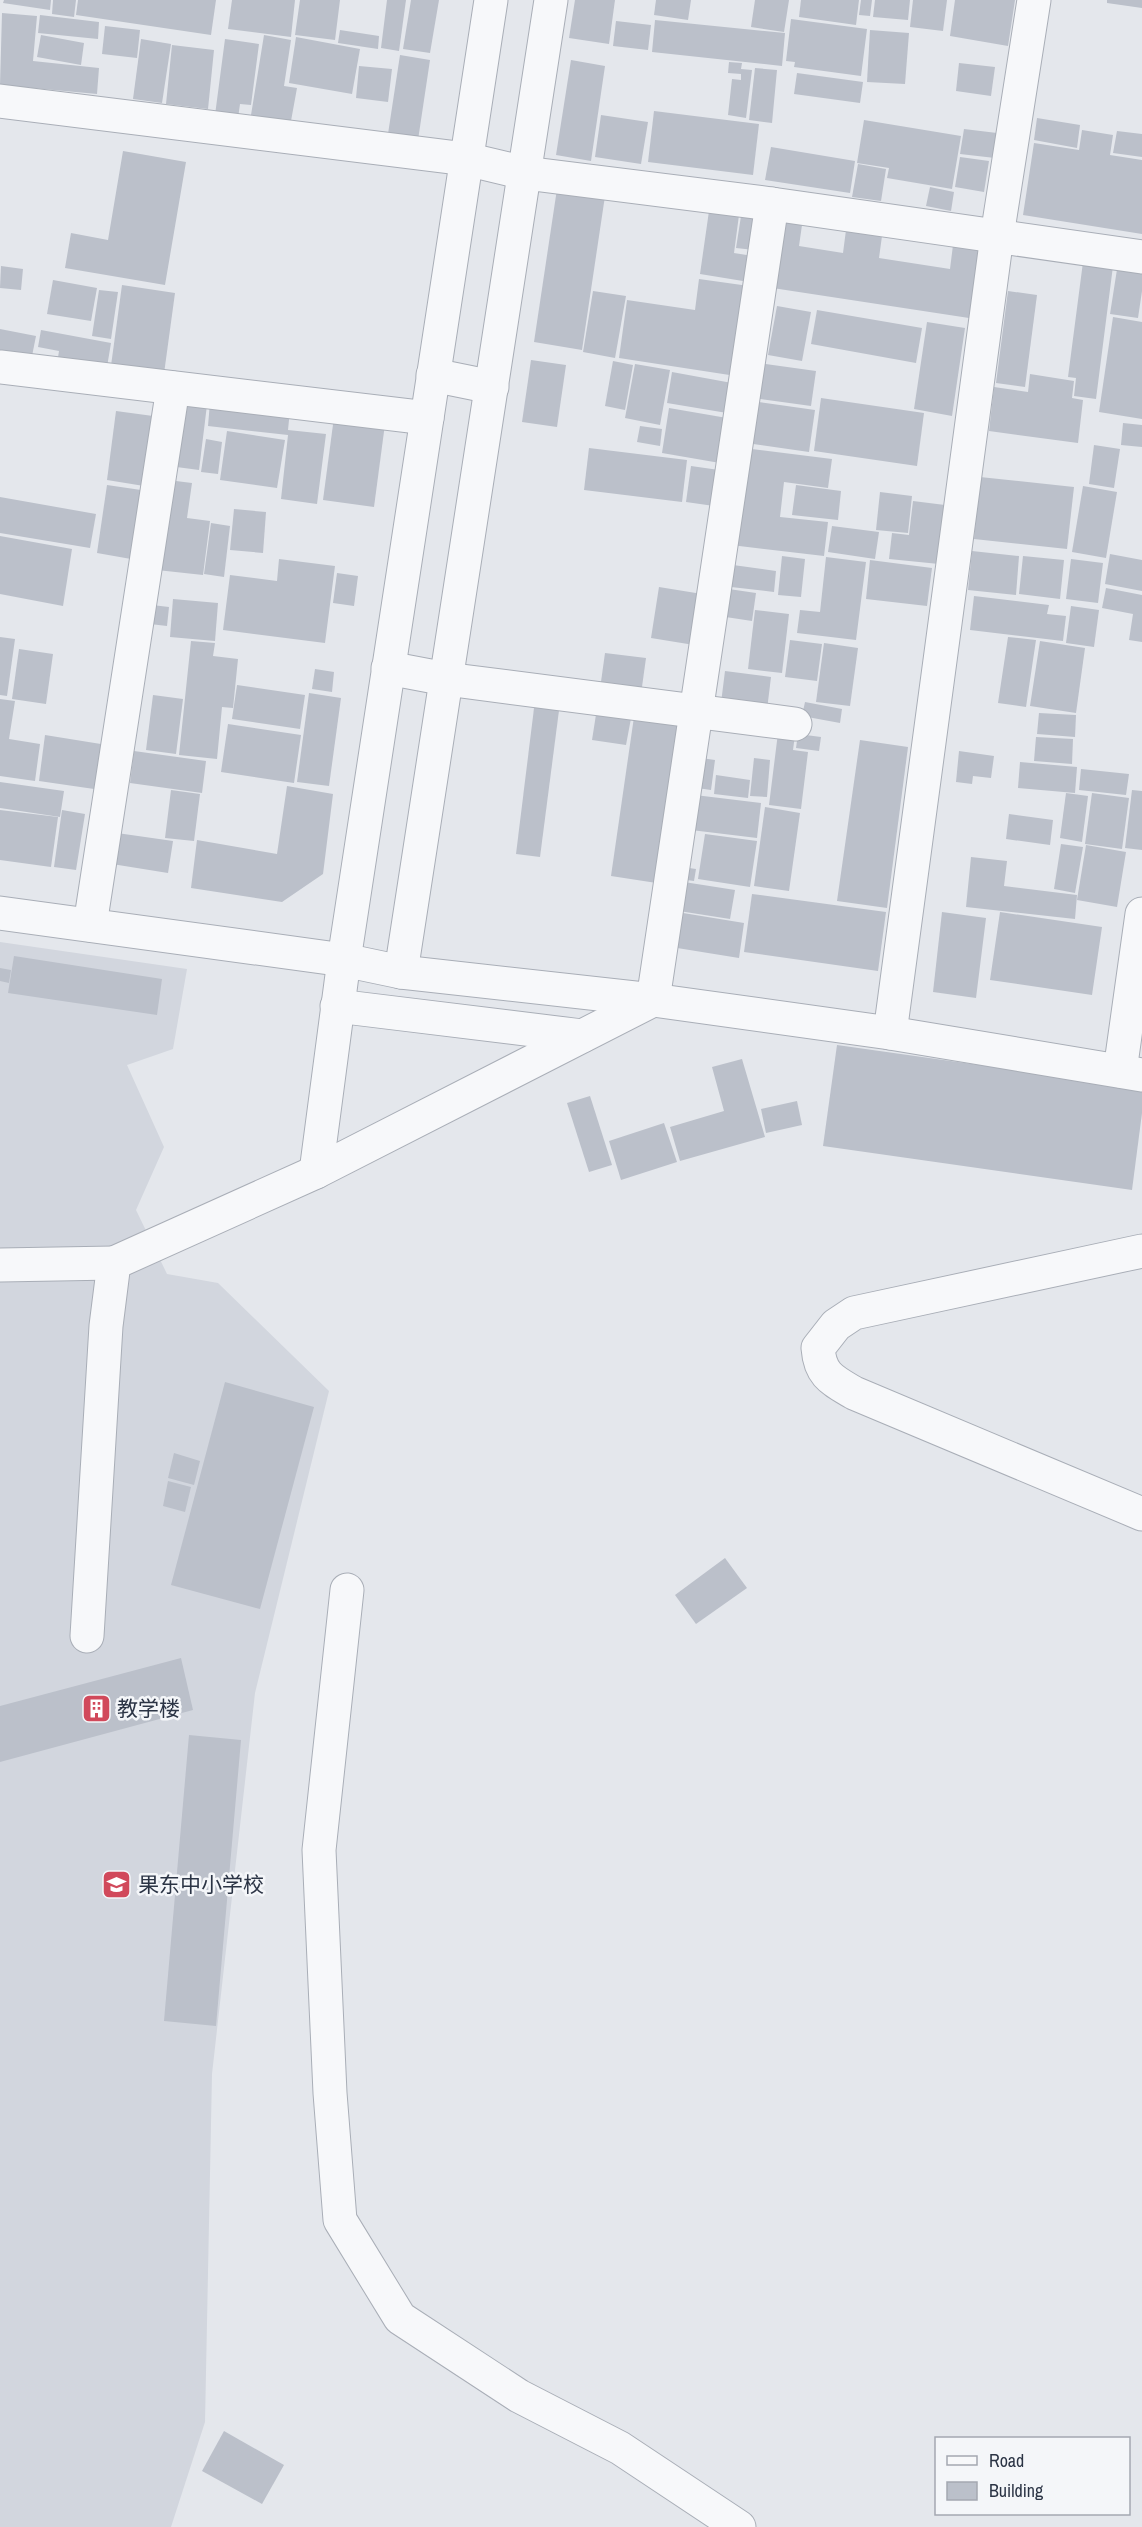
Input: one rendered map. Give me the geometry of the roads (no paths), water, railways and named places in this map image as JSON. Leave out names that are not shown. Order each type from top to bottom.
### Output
[{"type":"street","points":[[316,1172],[337,1006],[491,0]]},
{"type":"street","points":[[400,972],[551,0]]},
{"type":"street","points":[[890,1033],[997,236],[1034,0]]},
{"type":"street","points":[[0,101],[466,159],[525,172],[772,204],[1142,257]]},
{"type":"street","points":[[653,1000],[772,204]]},
{"type":"street","points":[[0,368],[427,418]]},
{"type":"street","points":[[433,375],[492,387]]},
{"type":"street","points":[[90,925],[173,388]]},
{"type":"street","points":[[388,668],[446,679],[795,724]]},
{"type":"street","points":[[0,913],[344,960],[400,972],[653,1000],[890,1033],[1131,1073],[1142,914]]},
{"type":"street","points":[[0,1265],[114,1263],[316,1172],[653,1000]]},
{"type":"street","points":[[337,1006],[582,1036]]},
{"type":"street","points":[[1142,1251],[854,1313],[836,1325],[818,1348],[820,1365],[833,1381],[854,1393],[1142,1514]]},
{"type":"street","points":[[87,1636],[106,1326],[114,1263]]},
{"type":"street","points":[[347,1590],[319,1850],[330,2093],[340,2220],[400,2318],[519,2396],[620,2448],[740,2527]]},
{"type":"place","name":"教学楼","points":[[96,1708]]},
{"type":"place","name":"果东中小学校","points":[[117,1884]]}]
